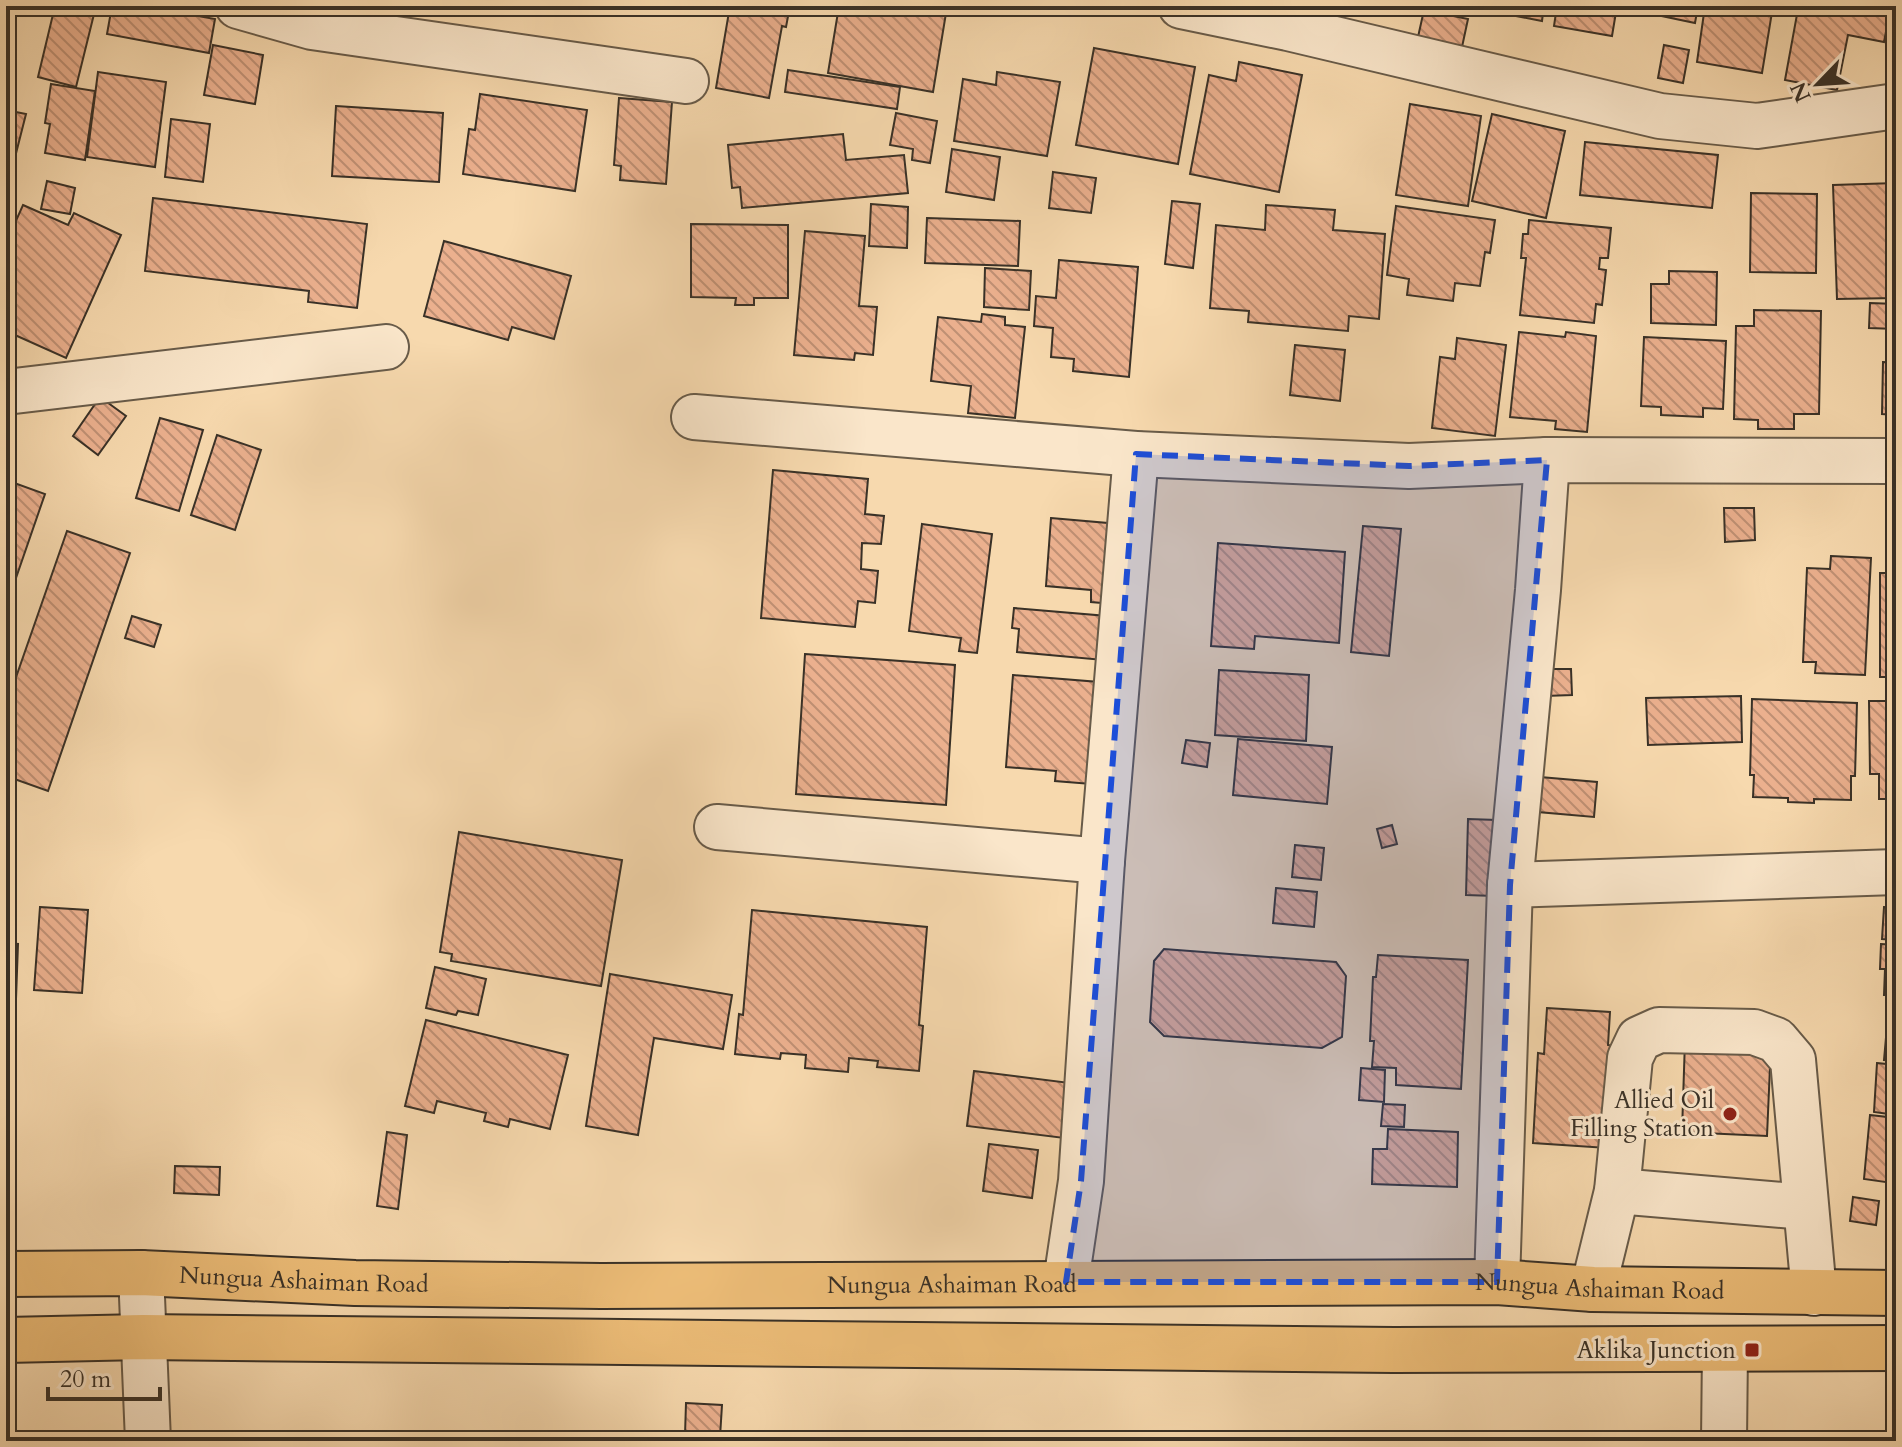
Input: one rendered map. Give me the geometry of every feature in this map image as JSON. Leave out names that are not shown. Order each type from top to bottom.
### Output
[{"type":"main road","name":"Nungua Ashaiman Road","points":[[6,1274],[141,1273],[355,1283],[601,1286],[1497,1282],[1593,1289],[1896,1293]]},
{"type":"main road","points":[[6,1340],[143,1337],[1394,1350],[1896,1348]]},
{"type":"street","points":[[238,6],[312,27],[686,81]]},
{"type":"street","points":[[1181,6],[1290,17],[1660,116],[1757,126],[1896,106]]},
{"type":"street","points":[[6,392],[386,347]]},
{"type":"street","points":[[694,417],[1136,454],[1409,466],[1547,460],[1896,461]]},
{"type":"street","points":[[1066,1282],[1081,1181],[1102,861],[1136,454]]},
{"type":"street","points":[[1497,1282],[1510,885],[1547,460]]},
{"type":"street","points":[[717,827],[1102,861]]},
{"type":"street","points":[[1510,885],[1896,872]]},
{"type":"street","points":[[1593,1289],[1617,1191],[1630,1058],[1639,1039],[1659,1030],[1754,1032],[1776,1040],[1793,1060],[1814,1293]]},
{"type":"street","points":[[1617,1191],[1805,1207]]},
{"type":"street","points":[[141,1273],[148,1441]]},
{"type":"street","points":[[1724,1441],[1725,1349]]},
{"type":"highlighted area","points":[[1136,454],[1409,466],[1547,460],[1510,885],[1497,1282],[1066,1282],[1081,1181]]},
{"type":"building","points":[[55,6],[96,6],[76,87],[38,77]]},
{"type":"building","points":[[112,6],[142,6],[215,19],[209,53],[107,34]]},
{"type":"building","points":[[730,6],[790,6],[786,27],[782,26],[769,98],[716,88]]},
{"type":"building","points":[[839,6],[947,7],[933,92],[828,73]]},
{"type":"building","points":[[1486,6],[1544,6],[1542,21],[1485,10]]},
{"type":"building","points":[[1557,6],[1617,6],[1612,36],[1554,26]]},
{"type":"building","points":[[1629,6],[1698,6],[1695,23],[1628,9]]},
{"type":"building","points":[[1705,6],[1773,6],[1762,73],[1697,62]]},
{"type":"building","points":[[1785,6],[1891,6],[1884,42],[1848,35],[1837,90],[1785,80],[1798,9]]},
{"type":"building","points":[[1424,10],[1468,19],[1462,47],[1418,37]]},
{"type":"building","points":[[213,45],[263,55],[255,104],[204,95]]},
{"type":"building","points":[[1664,45],[1689,50],[1683,83],[1658,78]]},
{"type":"building","points":[[1094,48],[1195,67],[1178,164],[1076,145]]},
{"type":"building","points":[[1239,62],[1302,75],[1279,192],[1190,174],[1209,75],[1236,81]]},
{"type":"building","points":[[788,70],[900,87],[897,109],[785,92]]},
{"type":"building","points":[[98,72],[166,82],[155,167],[87,157]]},
{"type":"building","points":[[997,72],[1060,82],[1047,156],[954,141],[963,79],[996,85]]},
{"type":"building","points":[[51,84],[95,91],[85,160],[45,153],[50,124],[45,123]]},
{"type":"building","points":[[480,94],[587,110],[575,191],[463,174],[469,129],[475,130]]},
{"type":"building","points":[[619,98],[672,102],[666,184],[620,180],[621,166],[614,165]]},
{"type":"building","points":[[1410,104],[1481,116],[1468,206],[1396,195]]},
{"type":"building","points":[[336,106],[443,113],[439,182],[332,176]]},
{"type":"building","points":[[6,110],[26,114],[10,177],[6,176]]},
{"type":"building","points":[[896,113],[937,121],[930,163],[912,160],[913,149],[890,145]]},
{"type":"building","points":[[1492,114],[1565,131],[1546,218],[1472,201]]},
{"type":"building","points":[[171,119],[210,124],[203,182],[165,177]]},
{"type":"building","points":[[843,134],[846,160],[904,155],[908,193],[742,208],[740,187],[732,188],[728,145]]},
{"type":"building","points":[[1585,142],[1718,155],[1712,208],[1580,195]]},
{"type":"building","points":[[952,149],[1000,157],[994,200],[946,192]]},
{"type":"building","points":[[1053,172],[1096,178],[1091,213],[1049,208]]},
{"type":"building","points":[[47,181],[75,188],[70,214],[41,209]]},
{"type":"building","points":[[1896,183],[1896,298],[1837,299],[1833,185]]},
{"type":"building","points":[[1751,193],[1817,194],[1816,273],[1750,272]]},
{"type":"building","points":[[153,198],[367,224],[357,308],[308,302],[309,291],[145,271]]},
{"type":"building","points":[[1172,201],[1200,204],[1193,268],[1165,264]]},
{"type":"building","points":[[871,204],[908,207],[907,248],[869,246]]},
{"type":"building","points":[[23,205],[68,225],[74,213],[121,235],[66,358],[6,331],[6,243]]},
{"type":"building","points":[[1266,205],[1335,210],[1333,230],[1385,234],[1379,319],[1349,316],[1348,331],[1248,322],[1249,311],[1210,308],[1216,225],[1265,230]]},
{"type":"building","points":[[1396,206],[1495,220],[1490,253],[1485,252],[1480,286],[1455,283],[1453,301],[1407,295],[1409,279],[1387,275]]},
{"type":"building","points":[[927,218],[1020,221],[1018,266],[925,263]]},
{"type":"building","points":[[1529,220],[1611,228],[1608,258],[1600,258],[1599,269],[1606,270],[1602,305],[1596,304],[1594,323],[1520,315],[1526,258],[1521,258],[1523,234],[1528,234]]},
{"type":"building","points":[[691,224],[788,225],[788,298],[754,298],[754,305],[735,305],[736,298],[691,297]]},
{"type":"building","points":[[805,231],[865,236],[859,306],[877,307],[873,355],[855,353],[854,360],[794,355]]},
{"type":"building","points":[[444,241],[571,276],[554,339],[512,327],[508,340],[424,316]]},
{"type":"building","points":[[1059,260],[1138,267],[1129,377],[1073,371],[1074,359],[1051,357],[1053,328],[1034,326],[1036,296],[1056,298]]},
{"type":"building","points":[[985,268],[1031,271],[1029,310],[984,307]]},
{"type":"building","points":[[1669,271],[1717,272],[1716,325],[1651,323],[1651,284],[1669,284]]},
{"type":"building","points":[[1870,303],[1896,304],[1896,329],[1869,328]]},
{"type":"building","points":[[1754,310],[1821,311],[1819,414],[1794,414],[1794,429],[1758,429],[1758,420],[1734,419],[1736,326],[1754,326]]},
{"type":"building","points":[[982,314],[1005,317],[1005,325],[1025,327],[1015,418],[968,413],[971,386],[931,381],[938,317],[981,322]]},
{"type":"building","points":[[1519,332],[1565,337],[1566,332],[1596,336],[1587,432],[1555,429],[1556,421],[1510,417]]},
{"type":"building","points":[[1644,337],[1726,341],[1723,409],[1703,408],[1703,417],[1661,415],[1661,407],[1641,406]]},
{"type":"building","points":[[1457,338],[1506,345],[1495,436],[1432,428],[1440,357],[1455,359]]},
{"type":"building","points":[[1295,345],[1345,350],[1340,401],[1290,395]]},
{"type":"building","points":[[1883,362],[1896,363],[1896,415],[1882,414]]},
{"type":"building","points":[[100,397],[126,416],[98,455],[73,436]]},
{"type":"building","points":[[160,418],[203,430],[179,511],[136,498]]},
{"type":"building","points":[[217,435],[261,450],[235,530],[191,515]]},
{"type":"building","points":[[773,470],[868,479],[865,514],[884,516],[881,544],[862,543],[861,569],[878,571],[875,603],[858,601],[855,627],[761,618]]},
{"type":"building","points":[[6,480],[45,494],[8,601],[6,600]]},
{"type":"building","points":[[1724,508],[1754,508],[1755,540],[1725,542]]},
{"type":"building","points":[[1051,518],[1119,524],[1113,604],[1091,602],[1091,590],[1046,586]]},
{"type":"building","points":[[922,524],[992,534],[977,653],[959,651],[961,638],[909,631]]},
{"type":"building","points":[[1363,526],[1401,529],[1389,656],[1351,652]]},
{"type":"building","points":[[67,531],[130,553],[48,791],[6,776],[6,706]]},
{"type":"building","points":[[1218,543],[1345,552],[1339,643],[1255,636],[1254,649],[1211,646]]},
{"type":"building","points":[[1831,556],[1871,558],[1865,675],[1815,673],[1816,662],[1803,662],[1807,568],[1830,569]]},
{"type":"building","points":[[1880,573],[1896,573],[1896,677],[1880,677]]},
{"type":"building","points":[[1014,608],[1107,616],[1103,660],[1017,652],[1019,629],[1012,628]]},
{"type":"building","points":[[132,616],[161,625],[154,647],[125,638]]},
{"type":"building","points":[[805,654],[955,665],[946,805],[796,794]]},
{"type":"building","points":[[1544,669],[1571,669],[1572,695],[1545,696]]},
{"type":"building","points":[[1219,670],[1309,675],[1306,741],[1215,735]]},
{"type":"building","points":[[1013,675],[1099,682],[1091,784],[1055,781],[1056,771],[1006,767]]},
{"type":"building","points":[[1741,696],[1742,742],[1648,745],[1646,698]]},
{"type":"building","points":[[1752,699],[1857,703],[1855,776],[1851,776],[1851,800],[1814,799],[1814,803],[1788,802],[1788,798],[1753,797],[1754,775],[1750,775]]},
{"type":"building","points":[[1869,701],[1896,701],[1896,799],[1879,799],[1879,774],[1870,774]]},
{"type":"building","points":[[1238,739],[1332,747],[1327,804],[1233,795]]},
{"type":"building","points":[[1186,740],[1210,743],[1207,767],[1182,763]]},
{"type":"building","points":[[1540,777],[1597,782],[1594,817],[1538,812]]},
{"type":"building","points":[[1468,819],[1497,820],[1494,896],[1466,895]]},
{"type":"building","points":[[1392,825],[1397,844],[1382,848],[1377,829]]},
{"type":"building","points":[[459,832],[622,860],[601,986],[451,961],[452,954],[440,952]]},
{"type":"building","points":[[1295,845],[1324,848],[1321,880],[1292,877]]},
{"type":"building","points":[[1276,888],[1317,892],[1314,927],[1273,923]]},
{"type":"building","points":[[40,907],[88,910],[82,993],[34,990]]},
{"type":"building","points":[[1884,907],[1896,908],[1896,940],[1882,939]]},
{"type":"building","points":[[752,910],[927,927],[919,1025],[923,1026],[919,1071],[877,1067],[878,1061],[849,1058],[848,1072],[805,1068],[806,1055],[781,1053],[780,1059],[735,1054],[739,1014],[743,1015]]},
{"type":"building","points":[[6,943],[18,944],[16,999],[6,999]]},
{"type":"building","points":[[1881,944],[1896,945],[1896,995],[1884,995],[1885,969],[1880,969]]},
{"type":"building","points":[[1164,949],[1336,962],[1346,976],[1342,1037],[1322,1048],[1164,1036],[1150,1022],[1154,961]]},
{"type":"building","points":[[1378,955],[1468,960],[1461,1089],[1396,1085],[1396,1068],[1372,1067],[1373,977],[1376,977]]},
{"type":"building","points":[[435,967],[486,979],[478,1015],[458,1011],[456,1015],[426,1008]]},
{"type":"building","points":[[610,974],[732,995],[723,1049],[654,1038],[638,1135],[586,1126]]},
{"type":"building","points":[[1547,1008],[1610,1012],[1608,1045],[1613,1046],[1607,1148],[1533,1143],[1538,1053],[1544,1054]]},
{"type":"building","points":[[426,1020],[568,1055],[550,1129],[510,1119],[508,1127],[484,1121],[486,1113],[437,1101],[434,1113],[405,1106]]},
{"type":"building","points":[[1887,1026],[1896,1027],[1896,1061],[1884,1060]]},
{"type":"building","points":[[1685,1040],[1771,1044],[1767,1136],[1682,1132]]},
{"type":"building","points":[[1877,1063],[1896,1065],[1896,1115],[1874,1112]]},
{"type":"building","points":[[1361,1068],[1385,1070],[1384,1102],[1359,1100]]},
{"type":"building","points":[[974,1071],[1078,1084],[1072,1139],[967,1126]]},
{"type":"building","points":[[1383,1104],[1405,1105],[1404,1127],[1381,1126]]},
{"type":"building","points":[[1870,1115],[1896,1118],[1896,1190],[1893,1183],[1864,1179]]},
{"type":"building","points":[[1388,1129],[1458,1132],[1457,1187],[1372,1184],[1373,1149],[1387,1149]]},
{"type":"building","points":[[387,1132],[407,1135],[398,1209],[377,1206]]},
{"type":"building","points":[[989,1144],[1038,1150],[1032,1198],[983,1191]]},
{"type":"building","points":[[175,1166],[220,1167],[219,1195],[174,1193]]},
{"type":"building","points":[[1853,1197],[1879,1201],[1876,1225],[1850,1221]]},
{"type":"building","points":[[686,1403],[722,1405],[720,1437],[685,1435]]},
{"type":"place","name":"Allied Oil Filling Station","points":[[1730,1114]]},
{"type":"place","name":"Aklika Junction","points":[[1752,1350]]}]
